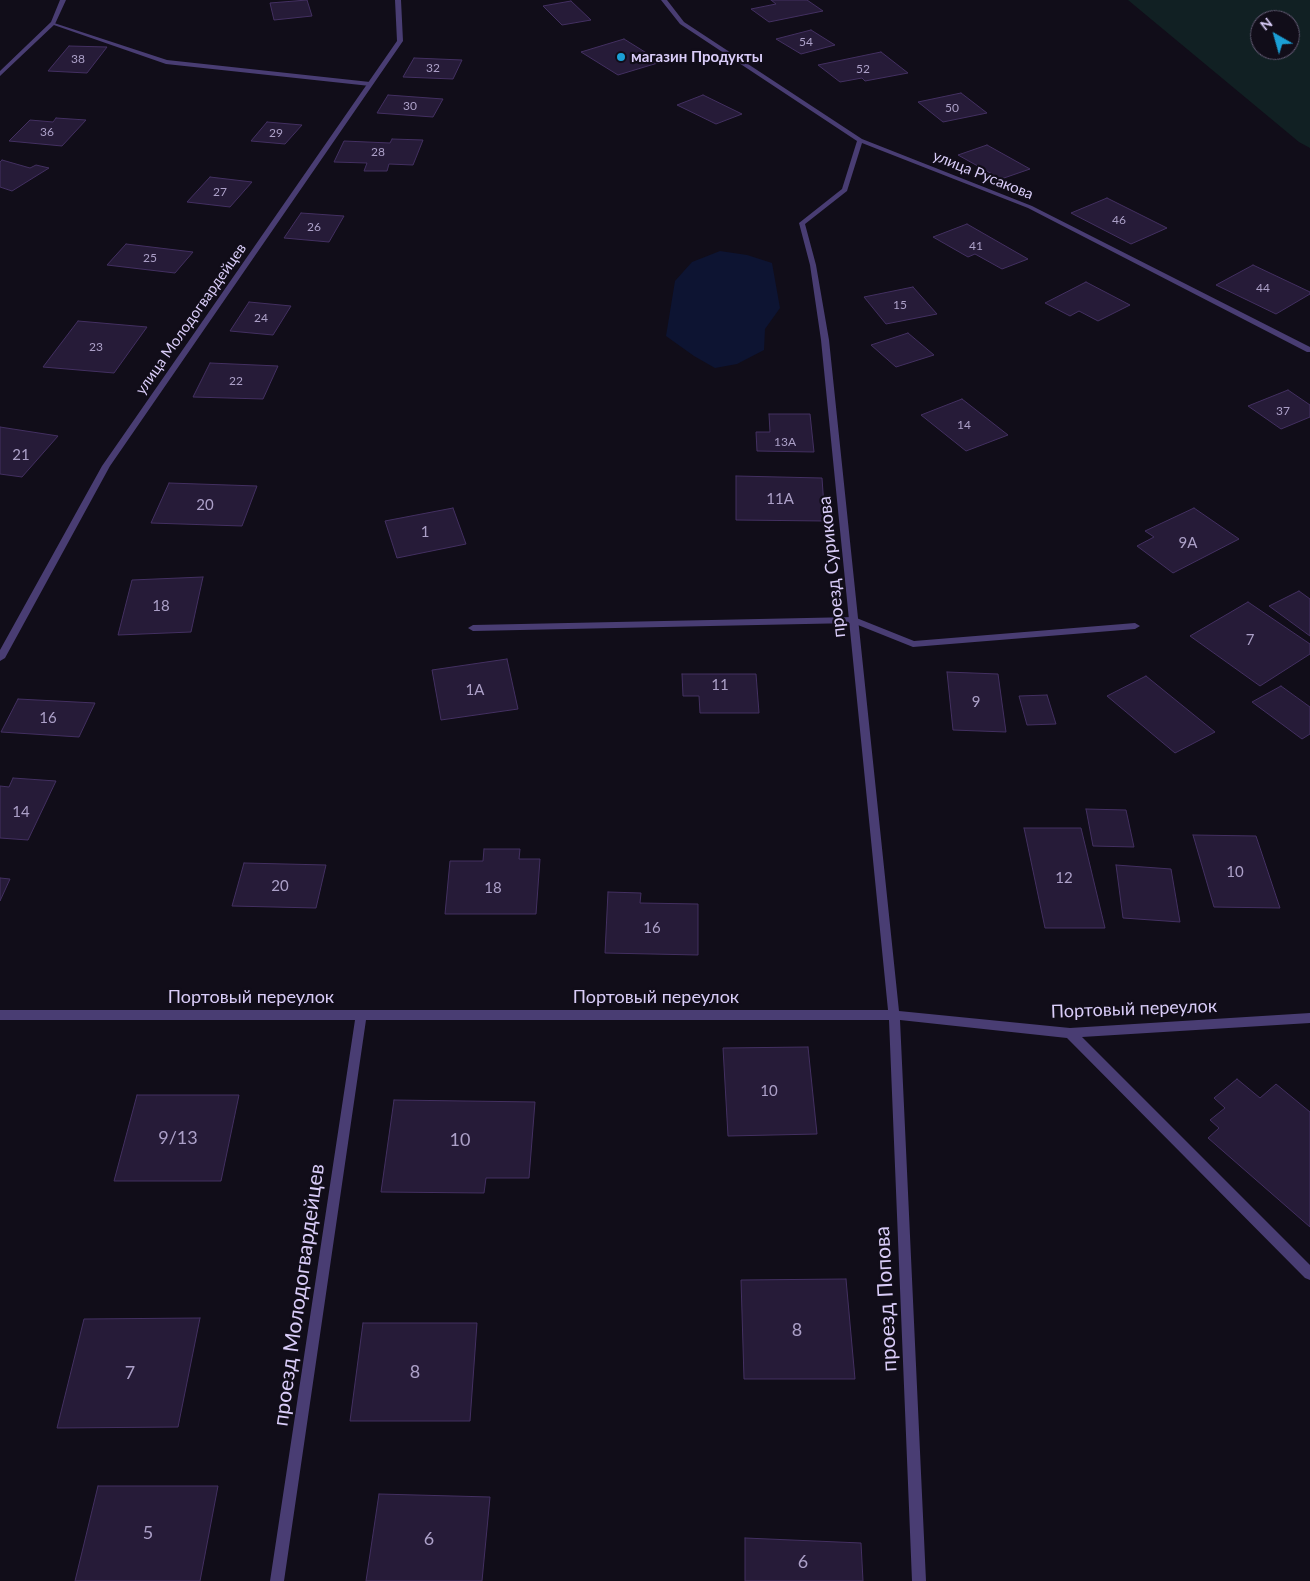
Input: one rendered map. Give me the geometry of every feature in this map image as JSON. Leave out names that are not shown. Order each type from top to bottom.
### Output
[{"type":"street","points":[[0,74],[53,23],[63,0]]},
{"type":"street","name":"улица Молодогвардейцев","points":[[0,658],[106,466],[400,41],[398,0]]},
{"type":"street","name":"улица Русакова","points":[[664,0],[682,23],[860,140],[1030,207],[1310,350]]},
{"type":"street","points":[[53,23],[166,62],[370,84]]},
{"type":"street","name":"проезд Сурикова","points":[[860,140],[845,190],[802,223],[813,265],[825,340],[894,1014]]},
{"type":"street","points":[[473,628],[854,620],[913,644],[1135,626]]},
{"type":"street","name":"Портовый переулок","points":[[0,1015],[894,1014],[1070,1033],[1310,1018]]},
{"type":"street","name":"проезд Попова","points":[[894,1014],[918,1581]]},
{"type":"street","name":"проезд Молодогвардейцев","points":[[277,1581],[361,1015]]},
{"type":"street","points":[[1070,1033],[1310,1274]]},
{"type":"shaded area","points":[[1128,0],[1310,0],[1310,148],[1299,142]]},
{"type":"water","points":[[720,251],[747,255],[772,263],[780,308],[765,329],[764,350],[737,364],[715,368],[666,336],[675,281],[692,262]]},
{"type":"building","points":[[307,0],[312,16],[274,20],[270,3]]},
{"type":"building","points":[[771,0],[807,0],[823,11],[769,22],[751,9],[776,4]]},
{"type":"building","points":[[571,1],[591,20],[562,25],[543,6]]},
{"type":"building","points":[[811,30],[835,45],[801,54],[776,39]]},
{"type":"building","name":"магазин Продукты","points":[[624,39],[661,62],[618,75],[581,52]]},
{"type":"building","points":[[69,46],[107,47],[87,73],[48,71]]},
{"type":"building","points":[[881,52],[908,73],[865,81],[862,78],[840,82],[818,65]]},
{"type":"building","points":[[414,58],[462,60],[453,79],[403,77]]},
{"type":"building","points":[[961,93],[987,113],[943,122],[918,102]]},
{"type":"building","points":[[388,95],[443,99],[433,117],[377,113]]},
{"type":"building","points":[[703,95],[742,114],[716,124],[677,105]]},
{"type":"building","points":[[56,118],[86,120],[62,146],[9,141],[30,120],[53,122]]},
{"type":"building","points":[[267,122],[302,125],[285,144],[251,141]]},
{"type":"building","points":[[392,139],[423,140],[413,165],[389,164],[387,171],[364,171],[367,163],[334,162],[344,141],[390,143]]},
{"type":"building","points":[[987,145],[1030,169],[1001,179],[958,155]]},
{"type":"building","points":[[2,160],[30,168],[36,165],[49,168],[12,191],[0,187],[0,162]]},
{"type":"building","points":[[210,177],[252,182],[230,207],[187,202]]},
{"type":"building","points":[[1107,198],[1167,228],[1131,244],[1071,213]]},
{"type":"building","points":[[301,213],[344,216],[329,242],[284,238]]},
{"type":"building","points":[[967,224],[1028,259],[1002,269],[975,254],[968,257],[933,237]]},
{"type":"building","points":[[126,244],[193,252],[175,273],[107,265]]},
{"type":"building","points":[[1253,265],[1310,292],[1310,294],[1276,314],[1216,285]]},
{"type":"building","points":[[1086,282],[1130,305],[1098,321],[1079,311],[1070,316],[1045,303]]},
{"type":"building","points":[[913,287],[937,314],[886,324],[864,297]]},
{"type":"building","points":[[249,302],[291,306],[273,335],[230,331]]},
{"type":"building","points":[[78,321],[147,327],[114,373],[43,367]]},
{"type":"building","points":[[908,333],[934,355],[896,367],[871,345]]},
{"type":"building","points":[[210,363],[278,366],[263,399],[193,397]]},
{"type":"building","points":[[1288,390],[1310,405],[1310,417],[1281,429],[1248,406]]},
{"type":"building","points":[[962,399],[1008,435],[966,451],[921,415]]},
{"type":"building","points":[[769,414],[810,414],[814,452],[757,451],[756,432],[770,432]]},
{"type":"building","points":[[0,427],[58,436],[22,477],[0,474]]},
{"type":"building","points":[[736,476],[822,478],[825,521],[736,520]]},
{"type":"building","points":[[169,483],[257,486],[242,526],[151,523]]},
{"type":"building","points":[[453,508],[466,544],[397,558],[385,521]]},
{"type":"building","points":[[1194,508],[1239,539],[1173,573],[1137,546],[1154,537],[1145,531]]},
{"type":"building","points":[[203,577],[191,632],[118,635],[132,580]]},
{"type":"building","points":[[1299,591],[1310,599],[1310,636],[1269,606]]},
{"type":"building","points":[[1248,602],[1310,644],[1310,654],[1260,686],[1190,636]]},
{"type":"building","points":[[507,659],[518,709],[441,720],[432,670]]},
{"type":"building","points":[[947,672],[998,674],[1006,732],[953,730]]},
{"type":"building","points":[[682,674],[756,674],[759,713],[700,713],[699,696],[683,696]]},
{"type":"building","points":[[1146,676],[1215,732],[1175,753],[1107,696]]},
{"type":"building","points":[[1281,686],[1310,707],[1310,734],[1302,739],[1252,702]]},
{"type":"building","points":[[1047,695],[1056,724],[1027,725],[1019,696]]},
{"type":"building","points":[[18,699],[95,703],[79,737],[1,732]]},
{"type":"building","points":[[13,778],[56,781],[28,840],[0,838],[0,786],[9,787]]},
{"type":"building","points":[[1086,809],[1126,810],[1134,847],[1093,846]]},
{"type":"building","points":[[1024,828],[1081,828],[1105,928],[1045,928]]},
{"type":"building","points":[[1193,835],[1256,836],[1280,908],[1214,907]]},
{"type":"building","points":[[484,849],[520,849],[519,859],[540,859],[536,914],[445,914],[450,861],[483,861]]},
{"type":"building","points":[[244,863],[326,865],[316,908],[232,906]]},
{"type":"building","points":[[1116,865],[1171,869],[1180,922],[1123,918]]},
{"type":"building","points":[[0,878],[10,879],[0,901]]},
{"type":"building","points":[[608,892],[641,893],[640,903],[698,904],[698,955],[605,953]]},
{"type":"building","points":[[808,1047],[817,1134],[728,1136],[723,1048]]},
{"type":"building","points":[[1237,1079],[1260,1098],[1276,1084],[1310,1112],[1310,1227],[1208,1138],[1219,1128],[1210,1120],[1225,1108],[1214,1098]]},
{"type":"building","points":[[137,1095],[239,1095],[221,1181],[114,1181]]},
{"type":"building","points":[[394,1100],[535,1102],[529,1178],[486,1178],[484,1193],[381,1192]]},
{"type":"building","points":[[846,1279],[855,1379],[744,1379],[741,1280]]},
{"type":"building","points":[[200,1318],[178,1427],[57,1428],[84,1319]]},
{"type":"building","points":[[363,1323],[477,1323],[470,1421],[350,1421]]},
{"type":"building","points":[[98,1486],[218,1486],[200,1581],[75,1581]]},
{"type":"building","points":[[379,1494],[490,1497],[482,1581],[366,1581]]},
{"type":"building","points":[[745,1538],[861,1543],[863,1581],[745,1581]]},
{"type":"place","name":"магазин Продукты","points":[[621,57]]}]
